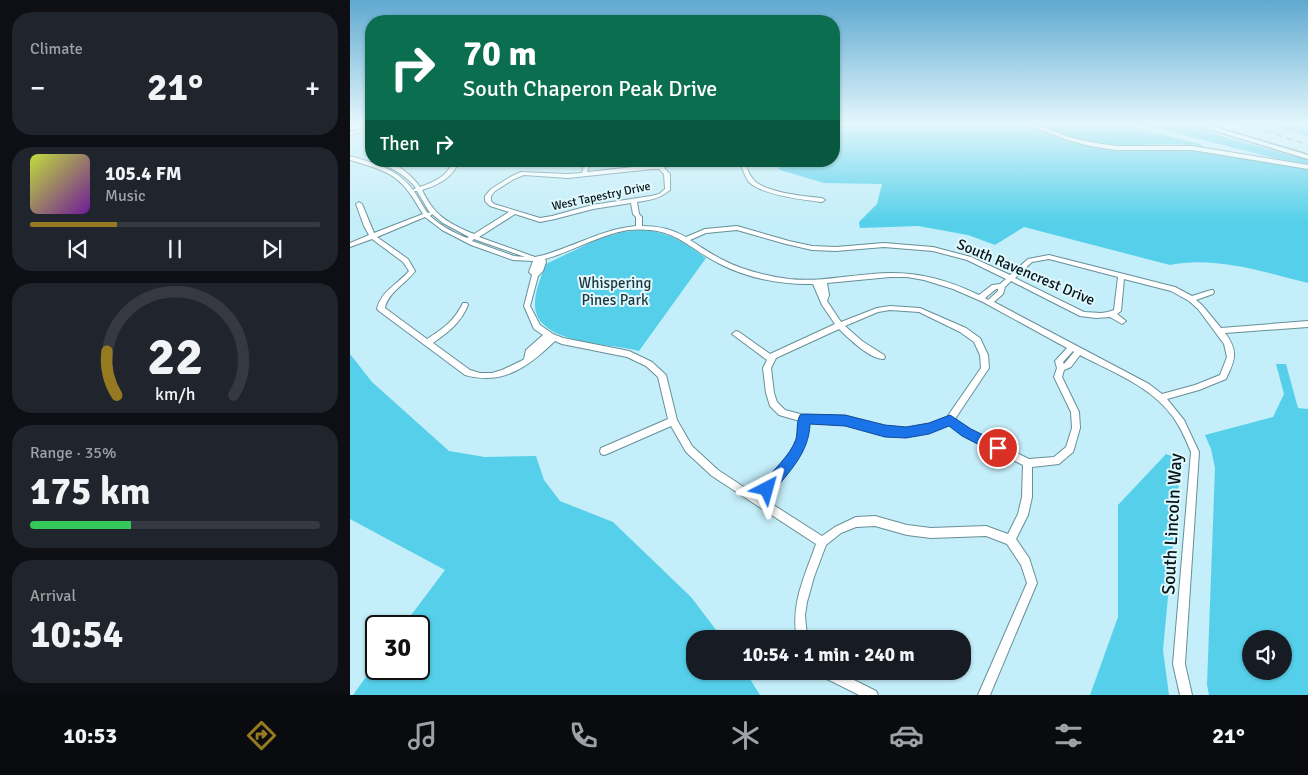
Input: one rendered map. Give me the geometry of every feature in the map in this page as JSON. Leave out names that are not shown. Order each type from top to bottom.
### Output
[{"type":"street","points":[[353,156],[365,161]]},
{"type":"street","points":[[1243,156],[1308,167]]},
{"type":"street","points":[[381,167],[400,177],[415,189]]},
{"type":"street","points":[[391,167],[405,174],[432,215],[475,239],[537,258],[543,262],[540,271],[535,275],[527,306],[537,327],[551,337],[628,354],[649,364],[662,375],[674,422],[690,449],[708,467],[822,542]]},
{"type":"street","points":[[415,189],[441,178],[454,167]]},
{"type":"street","points":[[587,167],[584,174],[652,167],[661,168]]},
{"type":"street","points":[[746,167],[751,181],[757,185],[787,195],[822,200]]},
{"type":"street","name":"West Tapestry Drive","points":[[584,174],[568,176],[523,174],[512,178],[493,190],[488,196],[488,201],[540,220],[553,218],[592,207],[634,202],[661,195],[668,189],[667,174],[661,168]]},
{"type":"street","points":[[634,202],[636,214],[631,218],[635,228]]},
{"type":"street","points":[[359,204],[373,237],[390,251],[410,263],[412,271],[407,279],[388,293],[382,302],[381,309],[468,373],[480,378],[512,371],[528,358],[538,353],[551,337]]},
{"type":"street","points":[[475,239],[494,228],[496,224],[514,212]]},
{"type":"street","points":[[350,245],[404,225],[411,225],[432,215]]},
{"type":"street","name":"South Lincoln Way","points":[[537,258],[568,251],[606,234],[635,228],[669,231],[689,241],[721,262],[745,272],[774,279],[824,282],[879,275],[939,280],[980,298],[1146,386],[1162,397],[1182,420],[1195,452],[1179,664],[1186,695]]},
{"type":"street","name":"South Ravencrest Drive","points":[[689,241],[712,232],[737,228],[788,244],[812,248],[836,249],[884,246],[934,249],[969,258],[1083,314],[1098,316],[1112,315],[1117,311],[1121,276]]},
{"type":"street","points":[[989,303],[1001,292],[1002,286],[1030,260],[1049,257],[1173,289],[1192,299],[1228,343],[1231,357],[1223,377],[1196,388],[1162,397]]},
{"type":"street","points":[[816,282],[819,295],[824,299],[830,312],[840,325],[855,341],[881,357]]},
{"type":"street","points":[[824,282],[826,295],[824,299]]},
{"type":"street","points":[[980,298],[994,287],[1002,286]]},
{"type":"street","points":[[1192,299],[1211,292]]},
{"type":"street","points":[[427,343],[456,323],[462,316],[465,305]]},
{"type":"street","points":[[906,308],[920,310],[963,330],[977,340],[984,355],[985,368],[950,420],[929,428],[906,432],[885,431],[845,420],[804,419],[782,413],[773,404],[770,393],[766,368],[772,356],[840,325],[877,310],[906,308]]},
{"type":"street","points":[[1112,315],[1122,321]]},
{"type":"street","points":[[1219,331],[1308,324]]},
{"type":"street","points":[[736,334],[771,359]]},
{"type":"street","points":[[950,420],[967,432],[1028,463],[1056,461],[1070,450],[1076,428],[1075,412],[1058,377],[1061,368],[1068,365],[1076,349]]},
{"type":"street","points":[[757,501],[796,453],[803,437],[804,419]]},
{"type":"street","points":[[604,451],[674,422]]},
{"type":"street","points":[[1010,540],[1023,516],[1027,497],[1028,463]]},
{"type":"street","points":[[801,630],[801,605],[822,542],[838,530],[856,522],[875,521],[907,530],[932,533],[986,531],[1010,540],[1025,562],[1032,584],[984,695]]},
{"type":"street","points":[[841,680],[872,695]]},
{"type":"green space","points":[[840,156],[1238,156],[1284,164],[1308,170],[1308,283],[1239,266],[1204,262],[1170,265],[1024,227],[995,245],[968,235],[918,226],[860,228],[859,222],[877,204],[882,184],[824,183],[780,170],[778,167],[840,167]]},
{"type":"green space","points":[[1268,156],[1295,156],[1308,160],[1308,164]]},
{"type":"green space","name":"Whispering Pines Park","points":[[641,230],[660,233],[676,239],[706,258],[639,351],[576,340],[547,328],[538,317],[535,304],[537,289],[546,264],[596,240],[622,232]]},
{"type":"green space","points":[[350,354],[372,382],[449,451],[485,457],[536,456],[544,480],[560,501],[613,522],[691,597],[716,630],[686,630],[686,680],[751,680],[760,695],[353,695],[365,678],[365,680],[430,680],[430,615],[411,615],[445,570],[350,519]]},
{"type":"green space","points":[[1276,364],[1286,364],[1298,408],[1308,409],[1308,695],[1209,695],[1207,685],[1215,468],[1211,449],[1205,435],[1273,417],[1284,394]]},
{"type":"green space","points":[[1166,454],[1181,459],[1163,650],[1169,695],[1090,695],[1118,617],[1118,505]]},
{"type":"route","points":[[767,489],[796,453],[803,437],[804,419],[845,420],[885,431],[906,432],[929,428],[950,420],[967,432],[998,448]]}]
